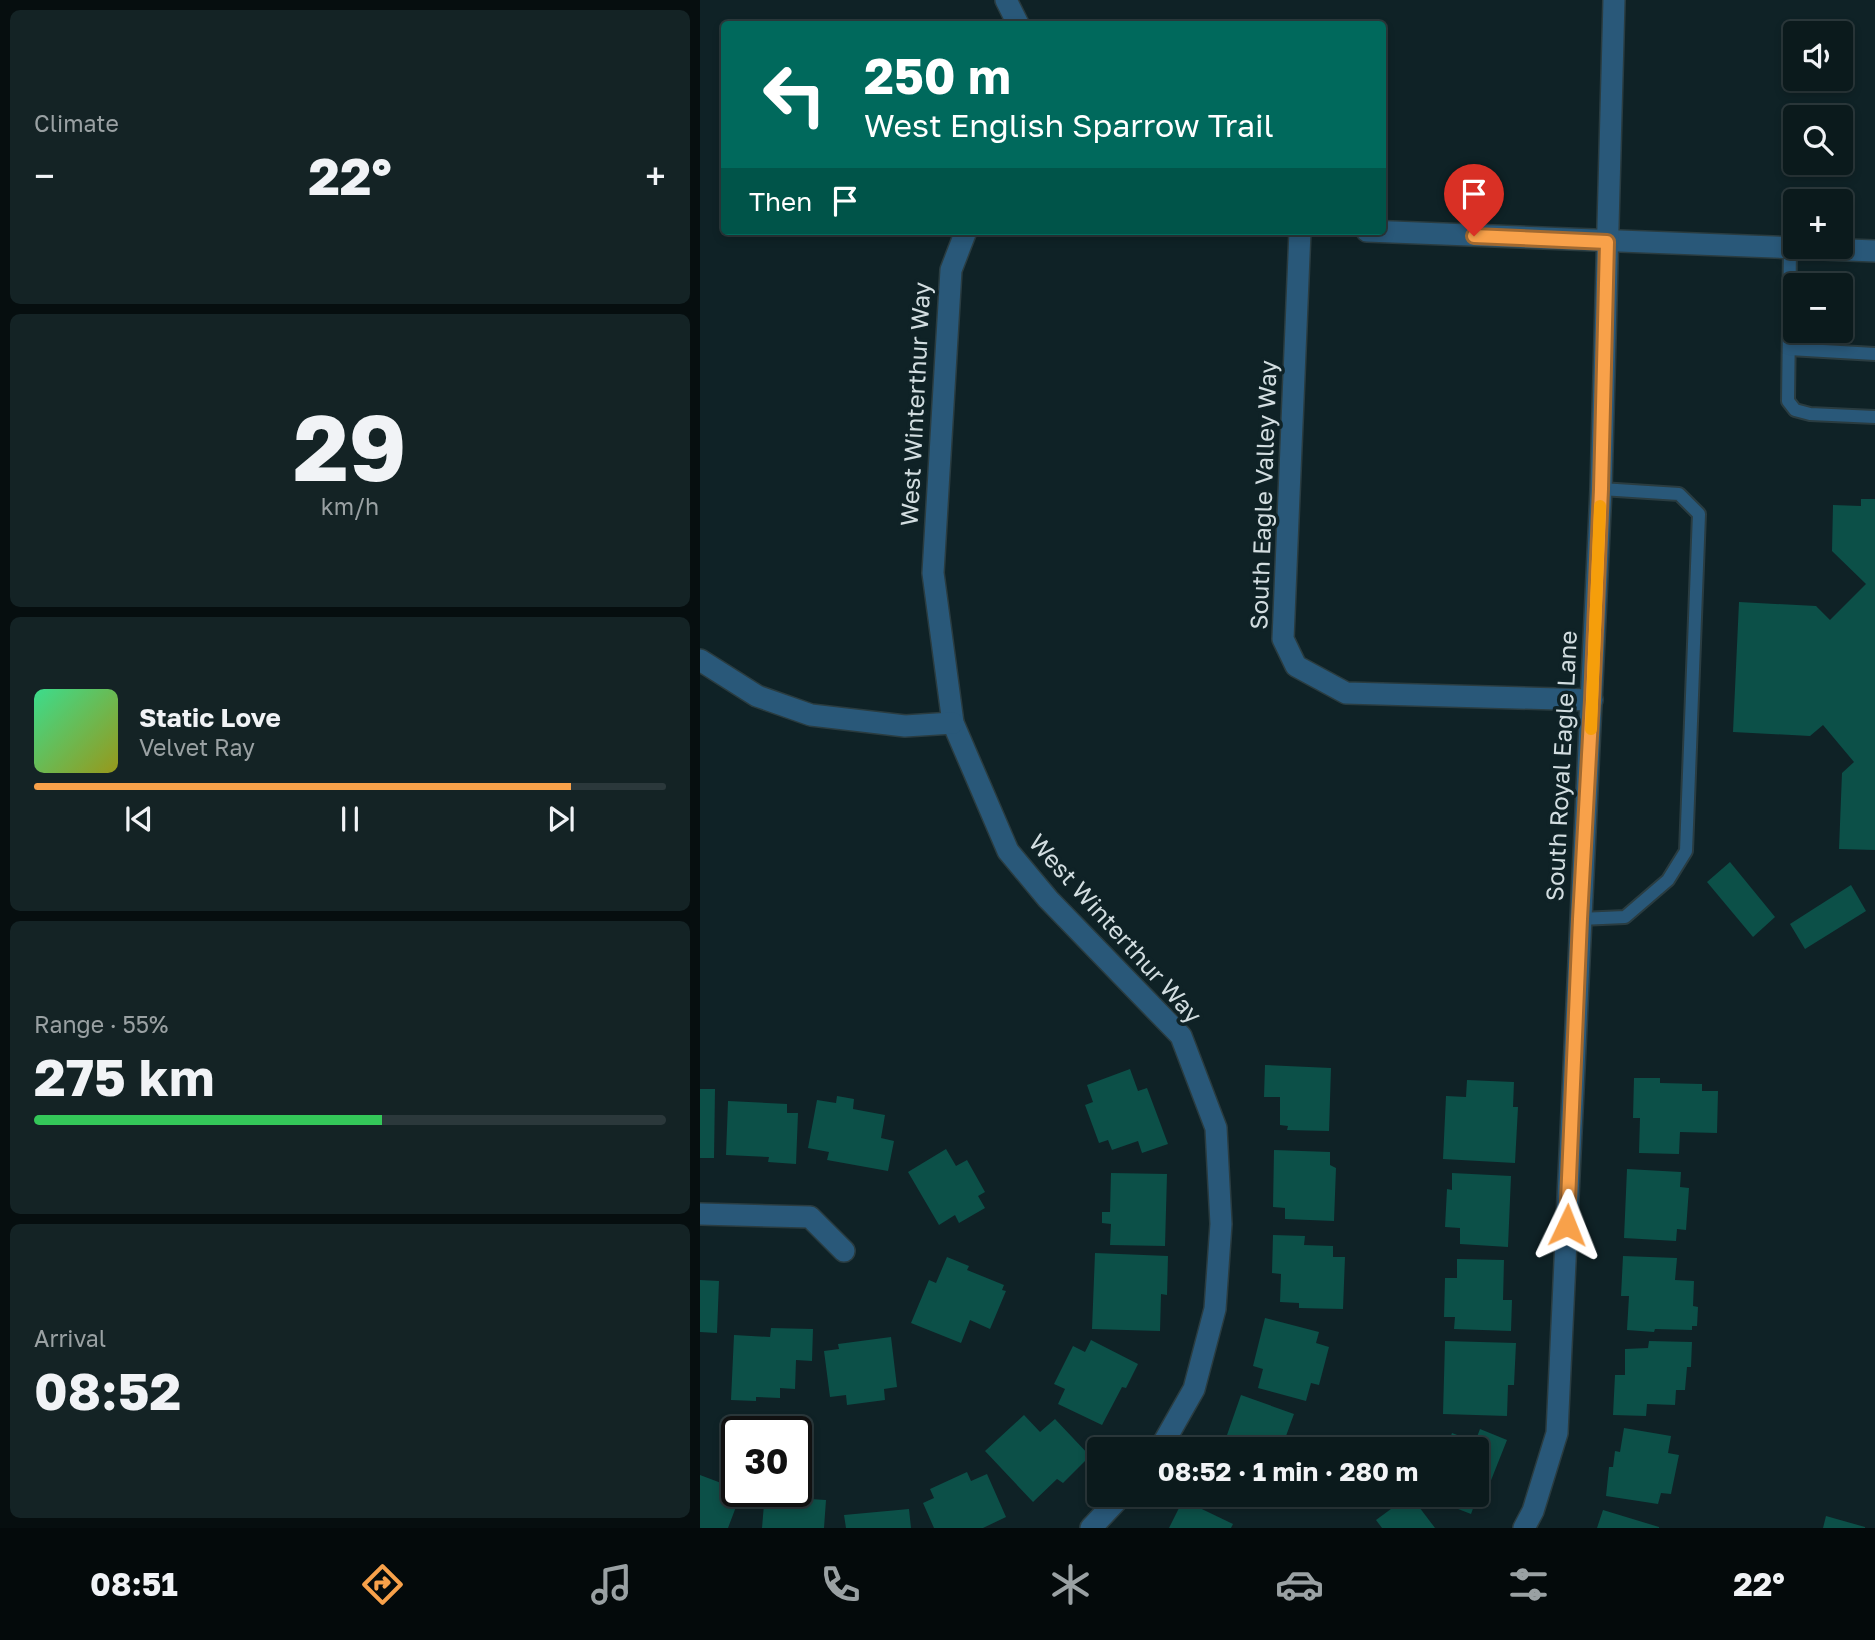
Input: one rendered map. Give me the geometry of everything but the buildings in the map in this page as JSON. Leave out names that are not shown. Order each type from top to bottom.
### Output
[{"type":"street","points":[[1006,0],[1016,21]]},
{"type":"street","name":"South Royal Eagle Lane","points":[[1524,1528],[1533,1511],[1557,1433],[1601,489],[1614,0]]},
{"type":"street","points":[[1386,232],[1783,248]]},
{"type":"street","name":"West Winterthur Way","points":[[964,235],[951,270],[933,573],[953,723],[1007,851],[1048,899],[1181,1036],[1216,1128],[1222,1224],[1215,1309],[1194,1389],[1167,1437]]},
{"type":"street","name":"South Eagle Valley Way","points":[[1300,235],[1283,639],[1296,666],[1346,693],[1592,700]]},
{"type":"street","points":[[1853,250],[1875,251]]},
{"type":"street","points":[[700,660],[757,696],[811,715],[905,726],[953,723]]},
{"type":"street","points":[[700,1214],[810,1217],[844,1251]]},
{"type":"street","points":[[1091,1528],[1111,1507]]},
{"type":"lane","points":[[1790,259],[1788,401],[1795,410],[1810,414],[1875,416]]},
{"type":"lane","points":[[1789,349],[1875,354]]},
{"type":"lane","points":[[1580,919],[1625,917],[1668,880],[1686,851],[1699,514],[1679,494],[1601,489]]},
{"type":"slow traffic","points":[[1591,729],[1600,506]]},
{"type":"route","points":[[1474,236],[1607,242],[1601,489],[1567,1225]]}]
